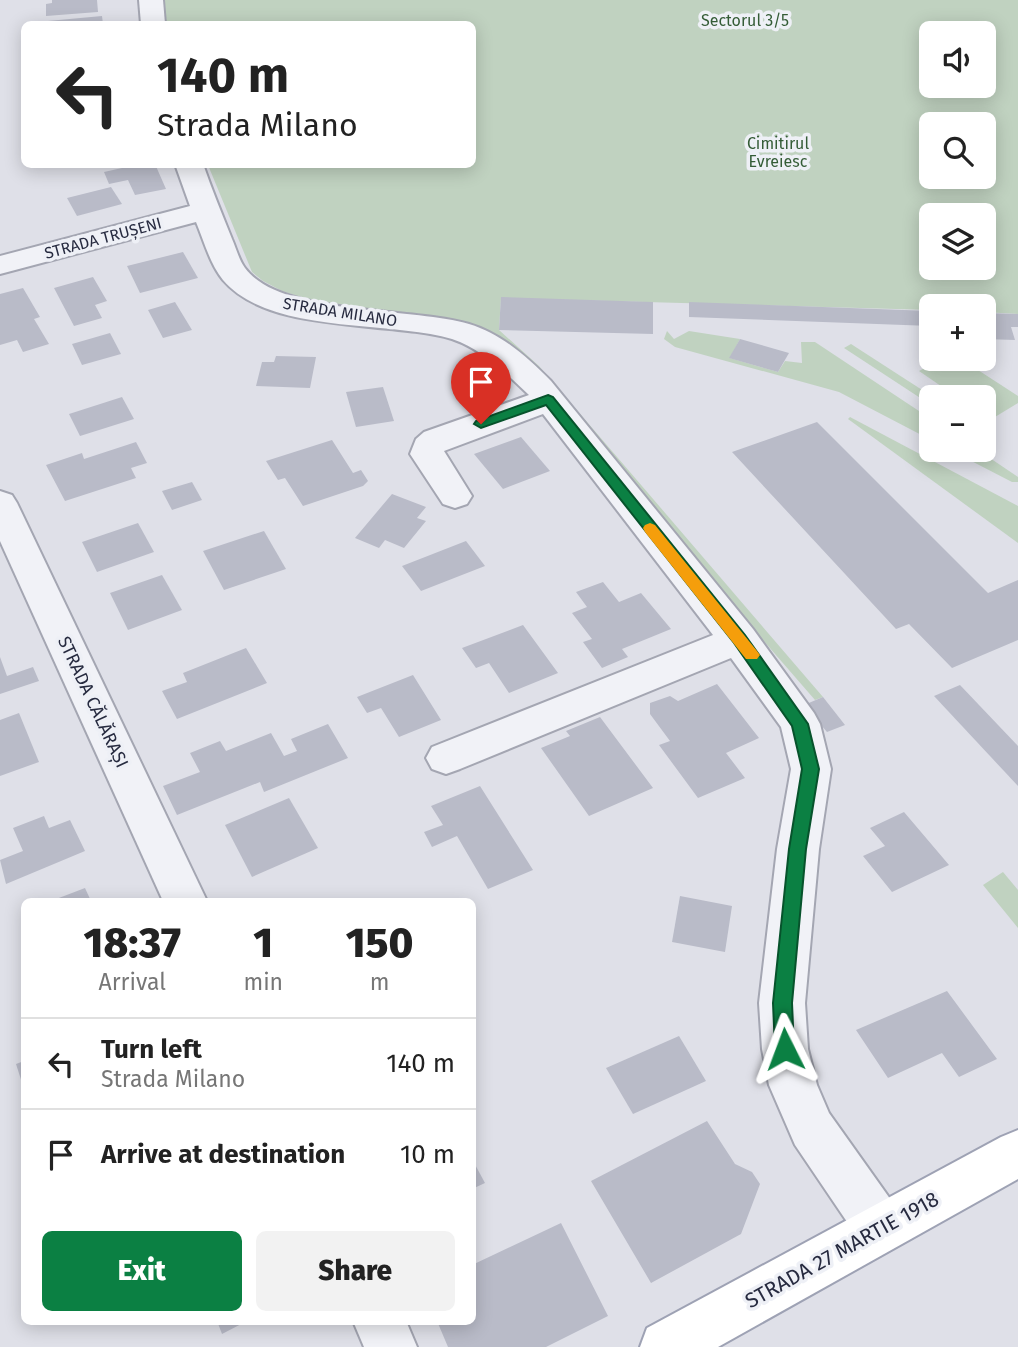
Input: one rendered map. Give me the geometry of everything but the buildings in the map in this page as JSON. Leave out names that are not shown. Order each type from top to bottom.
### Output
[{"type":"main road","name":"STRADA 27 MARTIE 1918","points":[[666,1347],[1018,1153]]},
{"type":"street","points":[[151,0],[153,21]]},
{"type":"street","name":"STRADA MILANO","points":[[190,168],[205,211],[233,274],[262,297],[301,308],[459,331],[505,355],[548,400],[740,639],[800,724],[811,769],[798,849],[782,1003],[785,1049],[793,1085],[812,1129],[880,1227]]},
{"type":"street","name":"STRADA TRUȘENI","points":[[0,265],[205,211]]},
{"type":"street","points":[[455,496],[427,454],[428,447],[436,440],[548,400]]},
{"type":"street","name":"STRADA CĂLĂRAȘI","points":[[0,503],[184,898]]},
{"type":"street","points":[[446,758],[740,639]]},
{"type":"street","points":[[381,1325],[391,1347]]},
{"type":"green space","name":"Cimitirul Evreiesc","points":[[163,0],[1018,0],[1018,314],[996,313],[996,294],[919,294],[919,310],[501,298],[499,330],[539,366],[823,697],[815,700],[506,345],[363,309],[310,300],[282,291],[252,272],[209,168],[476,168],[476,21],[165,21]]},
{"type":"green space","points":[[667,331],[674,339],[689,331],[740,339],[730,358],[778,372],[785,361],[802,363],[801,342],[815,342],[919,411],[919,434],[839,392],[675,347],[664,339]]},
{"type":"green space","points":[[851,344],[919,388],[919,397],[844,348]]},
{"type":"green space","points":[[919,371],[979,371],[1018,396],[1018,403],[996,416],[996,385],[939,385]]},
{"type":"green space","points":[[850,417],[919,454],[919,462],[935,462],[1018,506],[1018,543],[848,419]]},
{"type":"green space","points":[[973,462],[996,462],[1018,477],[1018,482],[1012,482]]},
{"type":"green space","points":[[1003,872],[1018,890],[1018,928],[983,885]]},
{"type":"slow traffic","points":[[650,528],[752,655]]},
{"type":"route","points":[[481,424],[548,400],[740,639],[800,724],[811,769],[798,849],[782,1003],[785,1049]]},
{"type":"park label","name":"Sectorul 3/5","points":[[745,20]]}]
